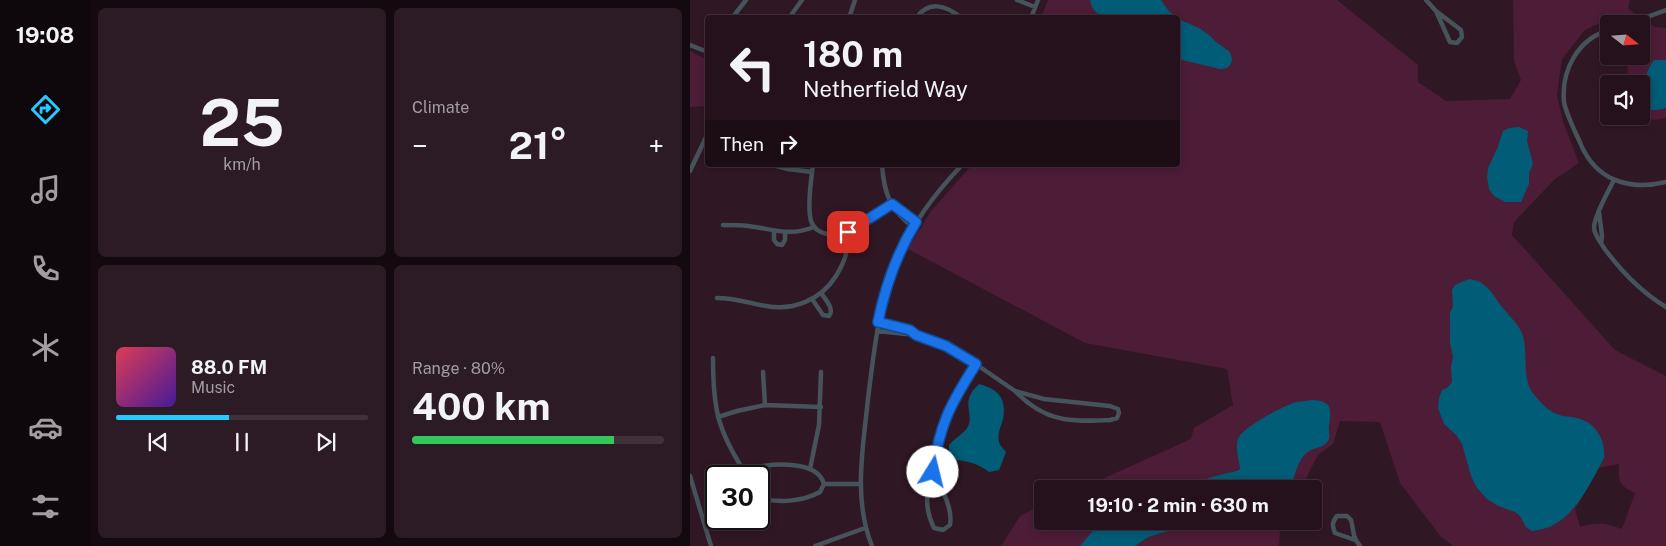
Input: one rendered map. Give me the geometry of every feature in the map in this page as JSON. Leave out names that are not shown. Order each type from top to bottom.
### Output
[{"type":"street","points":[[734,15],[746,0]]},
{"type":"street","points":[[791,15],[802,0]]},
{"type":"street","points":[[849,15],[855,0]]},
{"type":"street","points":[[1017,0],[1035,7]]},
{"type":"street","points":[[1032,15],[1038,0]]},
{"type":"street","points":[[1426,0],[1436,11],[1461,30],[1462,37],[1457,43],[1450,42],[1436,11]]},
{"type":"street","points":[[918,15],[926,4],[933,2],[945,6],[958,15]]},
{"type":"street","points":[[1650,16],[1666,10]]},
{"type":"street","points":[[1600,34],[1583,45],[1575,54],[1566,75],[1564,88],[1564,104],[1583,151],[1597,168],[1623,184],[1638,186],[1666,182]]},
{"type":"street","points":[[690,45],[705,51]]},
{"type":"street","points":[[690,172],[705,140]]},
{"type":"street","points":[[779,167],[788,170],[812,172]]},
{"type":"street","points":[[813,167],[810,217],[814,227],[830,235],[841,235],[848,232],[892,204]]},
{"type":"street","points":[[882,167],[885,189],[892,204],[902,218],[915,224]]},
{"type":"street","points":[[872,546],[865,528],[860,484],[878,322],[889,279],[899,254],[915,224],[941,188],[960,167]]},
{"type":"street","points":[[1614,180],[1599,212],[1601,243],[1629,278],[1652,298],[1666,307]]},
{"type":"street","points":[[723,225],[747,226],[785,233],[799,232],[814,227]]},
{"type":"street","points":[[774,231],[774,240],[777,244],[782,245],[785,240],[785,233]]},
{"type":"street","points":[[716,298],[737,299],[782,308],[794,306],[812,299],[821,293],[835,278],[848,246],[848,232]]},
{"type":"street","points":[[812,299],[823,315],[829,316],[831,310],[821,293]]},
{"type":"street","points":[[878,322],[910,330],[916,335]]},
{"type":"street","points":[[877,331],[916,335],[946,346],[1015,391],[1026,403],[1035,409],[1066,420],[1110,420],[1117,418],[1120,413],[1118,409],[1110,406],[1051,400],[1015,391]]},
{"type":"street","points":[[713,358],[713,388],[718,417],[725,439],[738,465]]},
{"type":"street","points":[[933,472],[947,503],[951,518],[950,525],[942,530],[934,528],[929,518],[926,506],[927,490],[933,472],[937,445],[948,410],[976,364]]},
{"type":"street","points":[[763,372],[765,405]]},
{"type":"street","points":[[810,469],[818,434],[821,407],[821,372]]},
{"type":"street","points":[[718,417],[765,405],[821,407]]},
{"type":"street","points":[[770,465],[792,465],[810,469],[822,477],[824,484],[820,492],[805,498],[770,499]]},
{"type":"street","points":[[690,476],[711,546]]},
{"type":"street","points":[[824,484],[860,484]]},
{"type":"street","points":[[1355,540],[1335,533],[1332,527],[1333,521],[1337,516],[1346,516],[1351,520],[1355,540],[1360,546]]},
{"type":"street","points":[[815,546],[865,528]]},
{"type":"shaded area","points":[[1048,0],[1337,0],[1418,65],[1418,82],[1446,101],[1510,99],[1521,80],[1514,61],[1513,0],[1630,0],[1628,9],[1637,15],[1600,15],[1600,23],[1585,30],[1562,59],[1557,95],[1563,122],[1579,163],[1555,179],[1514,222],[1512,235],[1615,350],[1666,376],[1666,546],[1453,546],[1441,537],[1400,483],[1380,422],[1340,421],[1333,444],[1318,455],[1305,480],[1100,480],[1191,439],[1194,428],[1233,405],[1227,369],[1085,343],[908,249],[931,211],[970,167],[1180,167],[1180,15],[1042,15]],"holes":[[[1619,464],[1619,479],[1626,488],[1635,493],[1622,529],[1601,524],[1580,527],[1575,509],[1599,468]]]},
{"type":"shaded area","points":[[1650,24],[1655,27],[1666,28],[1666,118],[1650,119],[1650,75],[1627,75],[1628,65],[1650,65]]},
{"type":"shaded area","points":[[690,51],[705,59],[705,106],[690,107]]},
{"type":"shaded area","points":[[1034,509],[1034,530],[1280,530],[1279,546],[1001,546],[1020,516]]},
{"type":"water","points":[[1090,0],[1161,0],[1174,15],[1102,15],[1095,11]]},
{"type":"water","points":[[1180,20],[1199,28],[1230,52],[1232,59],[1230,66],[1220,69],[1180,59]]},
{"type":"water","points":[[1654,60],[1666,60],[1666,108],[1650,109],[1650,75],[1646,75]]},
{"type":"water","points":[[1519,127],[1528,131],[1527,141],[1533,164],[1529,173],[1529,184],[1521,202],[1505,202],[1494,196],[1489,189],[1488,168],[1503,131]]},
{"type":"water","points":[[1469,279],[1486,286],[1519,328],[1523,336],[1527,379],[1532,392],[1543,405],[1554,413],[1586,421],[1596,429],[1602,440],[1604,458],[1584,494],[1567,515],[1557,523],[1546,528],[1532,531],[1526,527],[1520,516],[1515,512],[1498,506],[1487,499],[1477,488],[1471,476],[1462,444],[1457,436],[1444,424],[1438,408],[1442,390],[1447,388],[1452,382],[1451,367],[1453,357],[1450,343],[1450,312],[1453,307],[1452,290],[1455,285]]},
{"type":"water","points":[[979,384],[996,392],[1004,405],[999,442],[1006,452],[999,470],[989,472],[974,463],[956,460],[949,453],[949,445],[967,428],[970,418],[968,403],[973,391]]},
{"type":"water","points":[[1313,400],[1327,404],[1330,411],[1329,439],[1324,445],[1311,450],[1304,456],[1298,465],[1293,480],[1204,480],[1240,469],[1237,443],[1241,434],[1254,423],[1300,401]]},
{"type":"water","points":[[1093,530],[1170,530],[1148,537],[1135,546],[1080,546]]},
{"type":"route","points":[[848,232],[892,204],[896,209],[916,222],[899,254],[889,279],[878,322],[910,330],[916,335],[946,346],[976,364],[948,410],[937,445],[933,472]]}]
